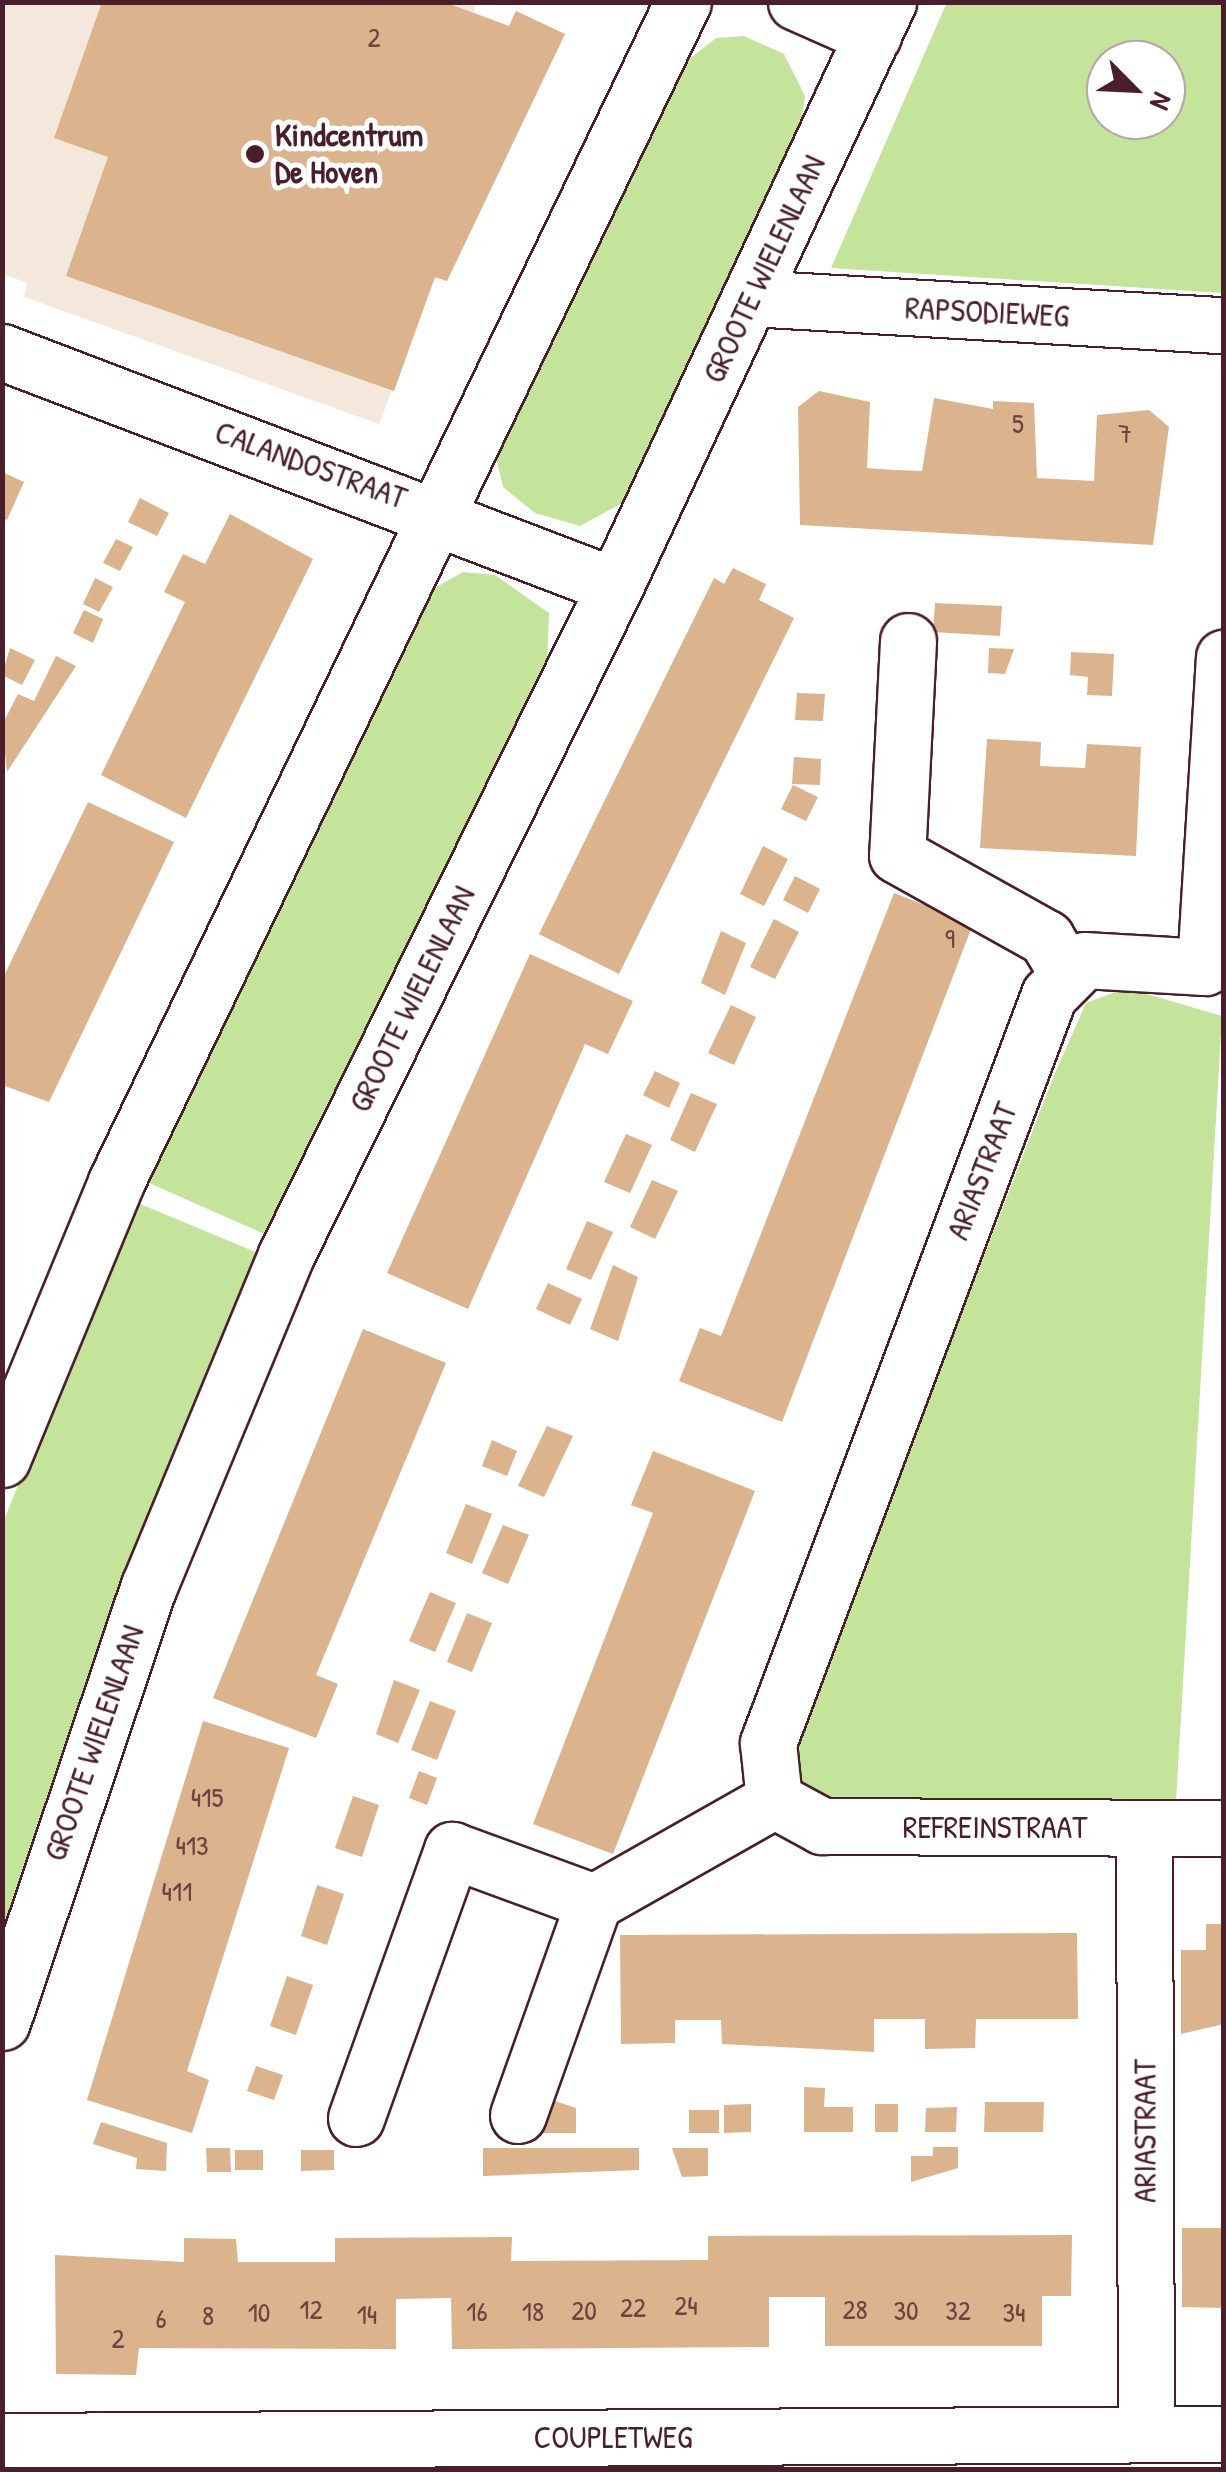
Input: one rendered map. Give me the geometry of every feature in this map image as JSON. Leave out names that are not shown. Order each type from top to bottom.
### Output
[{"type":"street","points":[[2,1459],[116,1182],[683,2]]},
{"type":"street","points":[[796,2],[881,19]]},
{"type":"street","name":"GROOTE WIELENLAAN","points":[[2,2022],[150,1586],[286,1255],[616,586],[881,19]]},
{"type":"street","name":"RAPSODIEWEG","points":[[750,298],[1224,325]]},
{"type":"street","name":"CALANDOSTRAAT","points":[[2,352],[438,511],[616,586]]},
{"type":"street","points":[[908,640],[898,855],[1046,938],[1066,970],[1084,960],[1214,967],[1224,658]]},
{"type":"street","name":"ARIASTRAAT","points":[[774,1800],[768,1743],[1066,970]]},
{"type":"street","points":[[518,2115],[594,1902],[774,1800]]},
{"type":"street","name":"REFREINSTRAAT","points":[[774,1800],[822,1826],[1224,1828]]},
{"type":"street","name":"ARIASTRAAT","points":[[1144,1828],[1146,2434]]},
{"type":"street","points":[[356,2118],[452,1850],[594,1902]]},
{"type":"street","name":"COUPLETWEG","points":[[2,2441],[1224,2434]]},
{"type":"shaded area","name":"Kindcentrum De Hoven","points":[[3,3],[476,3],[474,13],[509,26],[516,11],[565,34],[447,281],[435,278],[379,424],[24,297],[27,283],[3,274]]},
{"type":"green space","points":[[947,2],[1223,3],[1223,293],[831,268]]},
{"type":"green space","points":[[744,36],[784,54],[805,96],[797,151],[628,500],[580,526],[535,513],[503,487],[493,445],[682,65],[716,38]]},
{"type":"green space","points":[[463,572],[495,575],[549,613],[547,663],[271,1237],[140,1179],[417,598]]},
{"type":"green space","points":[[1126,988],[1222,1016],[1176,1802],[833,1806],[799,1787],[788,1761],[1055,1073],[1086,1003]]},
{"type":"green space","points":[[133,1201],[265,1256],[10,1922],[2,1920],[2,1525]]},
{"type":"building","name":"Kindcentrum De Hoven","points":[[102,2],[444,2],[509,26],[516,11],[565,34],[447,281],[435,277],[394,391],[66,276],[108,157],[54,138]]},
{"type":"building","points":[[819,391],[870,402],[867,468],[894,470],[922,471],[934,398],[993,409],[993,401],[1034,403],[1037,478],[1094,481],[1097,415],[1149,410],[1169,427],[1153,545],[800,525],[798,407]]},
{"type":"building","points":[[2,472],[24,482],[7,520],[2,518]]},
{"type":"building","points":[[140,498],[169,513],[157,536],[128,522]]},
{"type":"building","points":[[230,514],[313,559],[186,818],[101,775],[185,602],[164,592],[183,554],[205,564]]},
{"type":"building","points":[[116,539],[133,547],[120,571],[103,563]]},
{"type":"building","points":[[733,568],[766,584],[759,600],[794,618],[619,974],[539,934],[714,578],[724,584]]},
{"type":"building","points":[[95,578],[113,587],[99,612],[83,604]]},
{"type":"building","points":[[935,603],[1002,606],[1000,636],[933,632]]},
{"type":"building","points":[[84,610],[103,619],[93,643],[73,633]]},
{"type":"building","points":[[10,648],[35,660],[22,685],[2,675]]},
{"type":"building","points":[[989,648],[1014,649],[1005,674],[988,673]]},
{"type":"building","points":[[1071,652],[1114,654],[1112,696],[1087,695],[1088,677],[1070,675]]},
{"type":"building","points":[[56,656],[76,666],[7,772],[2,725],[18,694],[34,701]]},
{"type":"building","points":[[797,693],[825,694],[823,721],[795,720]]},
{"type":"building","points":[[987,739],[1041,742],[1040,766],[1085,768],[1087,744],[1141,747],[1136,856],[980,848]]},
{"type":"building","points":[[794,757],[821,759],[820,785],[792,784]]},
{"type":"building","points":[[793,785],[818,797],[806,821],[781,809]]},
{"type":"building","points":[[88,802],[174,842],[49,1102],[2,1085],[2,980]]},
{"type":"building","points":[[763,846],[788,859],[764,906],[740,894]]},
{"type":"building","points":[[795,876],[820,889],[808,913],[783,900]]},
{"type":"building","points":[[894,893],[973,924],[782,1422],[679,1381],[700,1328],[721,1336]]},
{"type":"building","points":[[774,919],[799,932],[775,979],[750,967]]},
{"type":"building","points":[[721,931],[746,943],[725,995],[701,983]]},
{"type":"building","points":[[530,954],[633,1001],[608,1054],[585,1044],[468,1309],[387,1273]]},
{"type":"building","points":[[731,1005],[756,1017],[734,1065],[708,1053]]},
{"type":"building","points":[[655,1071],[680,1083],[669,1108],[643,1095]]},
{"type":"building","points":[[691,1093],[717,1104],[695,1152],[670,1140]]},
{"type":"building","points":[[626,1134],[652,1145],[630,1193],[604,1182]]},
{"type":"building","points":[[652,1180],[678,1191],[655,1239],[630,1227]]},
{"type":"building","points":[[587,1221],[613,1232],[591,1280],[566,1269]]},
{"type":"building","points":[[613,1265],[638,1277],[618,1341],[590,1329]]},
{"type":"building","points":[[548,1283],[582,1299],[570,1325],[536,1309]]},
{"type":"building","points":[[363,1329],[446,1363],[316,1675],[338,1684],[316,1738],[213,1698]]},
{"type":"building","points":[[547,1426],[573,1436],[544,1497],[518,1486]]},
{"type":"building","points":[[492,1440],[517,1451],[507,1476],[482,1466]]},
{"type":"building","points":[[653,1451],[755,1491],[613,1854],[533,1824],[653,1513],[631,1505]]},
{"type":"building","points":[[466,1504],[492,1514],[472,1564],[446,1553]]},
{"type":"building","points":[[503,1525],[529,1535],[508,1584],[482,1573]]},
{"type":"building","points":[[430,1592],[456,1603],[435,1652],[409,1641]]},
{"type":"building","points":[[467,1613],[492,1623],[472,1672],[447,1662]]},
{"type":"building","points":[[394,1680],[420,1690],[398,1743],[376,1734]]},
{"type":"building","points":[[430,1701],[456,1711],[437,1760],[411,1750]]},
{"type":"building","points":[[203,1721],[289,1748],[187,2071],[209,2080],[192,2133],[87,2100]]},
{"type":"building","points":[[419,1771],[437,1778],[427,1805],[409,1798]]},
{"type":"building","points":[[353,1796],[379,1805],[362,1857],[335,1848]]},
{"type":"building","points":[[317,1885],[344,1894],[327,1945],[301,1936]]},
{"type":"building","points":[[1206,1924],[1224,1924],[1224,2024],[1181,2034],[1181,1950],[1206,1950]]},
{"type":"building","points":[[1077,1933],[1078,2019],[976,2019],[975,2048],[925,2049],[925,2019],[874,2019],[874,2052],[722,2044],[721,2020],[675,2020],[675,2043],[621,2044],[620,1935]]},
{"type":"building","points":[[287,1976],[313,1985],[296,2035],[270,2026]]},
{"type":"building","points":[[256,2066],[283,2075],[274,2100],[247,2091]]},
{"type":"building","points":[[804,2087],[825,2088],[824,2107],[853,2107],[853,2132],[804,2132]]},
{"type":"building","points":[[552,2100],[576,2108],[576,2133],[541,2133]]},
{"type":"building","points":[[985,2102],[1044,2102],[1043,2132],[984,2132]]},
{"type":"building","points":[[751,2104],[751,2132],[724,2133],[724,2105]]},
{"type":"building","points":[[875,2104],[898,2104],[898,2132],[875,2132]]},
{"type":"building","points":[[957,2107],[956,2132],[925,2132],[926,2108]]},
{"type":"building","points":[[689,2110],[719,2110],[719,2133],[689,2133]]},
{"type":"building","points":[[101,2122],[167,2143],[166,2171],[136,2169],[137,2158],[93,2144]]},
{"type":"building","points":[[933,2147],[958,2147],[958,2168],[911,2182],[911,2156],[933,2156]]},
{"type":"building","points":[[206,2148],[230,2148],[231,2172],[207,2172]]},
{"type":"building","points":[[483,2148],[639,2148],[639,2170],[483,2176]]},
{"type":"building","points":[[672,2148],[708,2148],[708,2176],[682,2177]]},
{"type":"building","points":[[235,2150],[263,2150],[263,2170],[235,2170]]},
{"type":"building","points":[[301,2150],[334,2150],[334,2170],[301,2171]]},
{"type":"building","points":[[1182,2228],[1224,2228],[1224,2308],[1182,2307]]},
{"type":"building","points":[[1072,2235],[1071,2296],[1042,2296],[1042,2346],[825,2346],[825,2297],[769,2297],[769,2347],[452,2349],[451,2298],[396,2299],[396,2349],[139,2348],[136,2375],[56,2374],[55,2255],[184,2262],[184,2238],[236,2239],[238,2262],[335,2262],[335,2238],[512,2237],[511,2261],[708,2260],[708,2236]]},
{"type":"place","name":"Kindcentrum De Hoven","points":[[255,154]]}]
